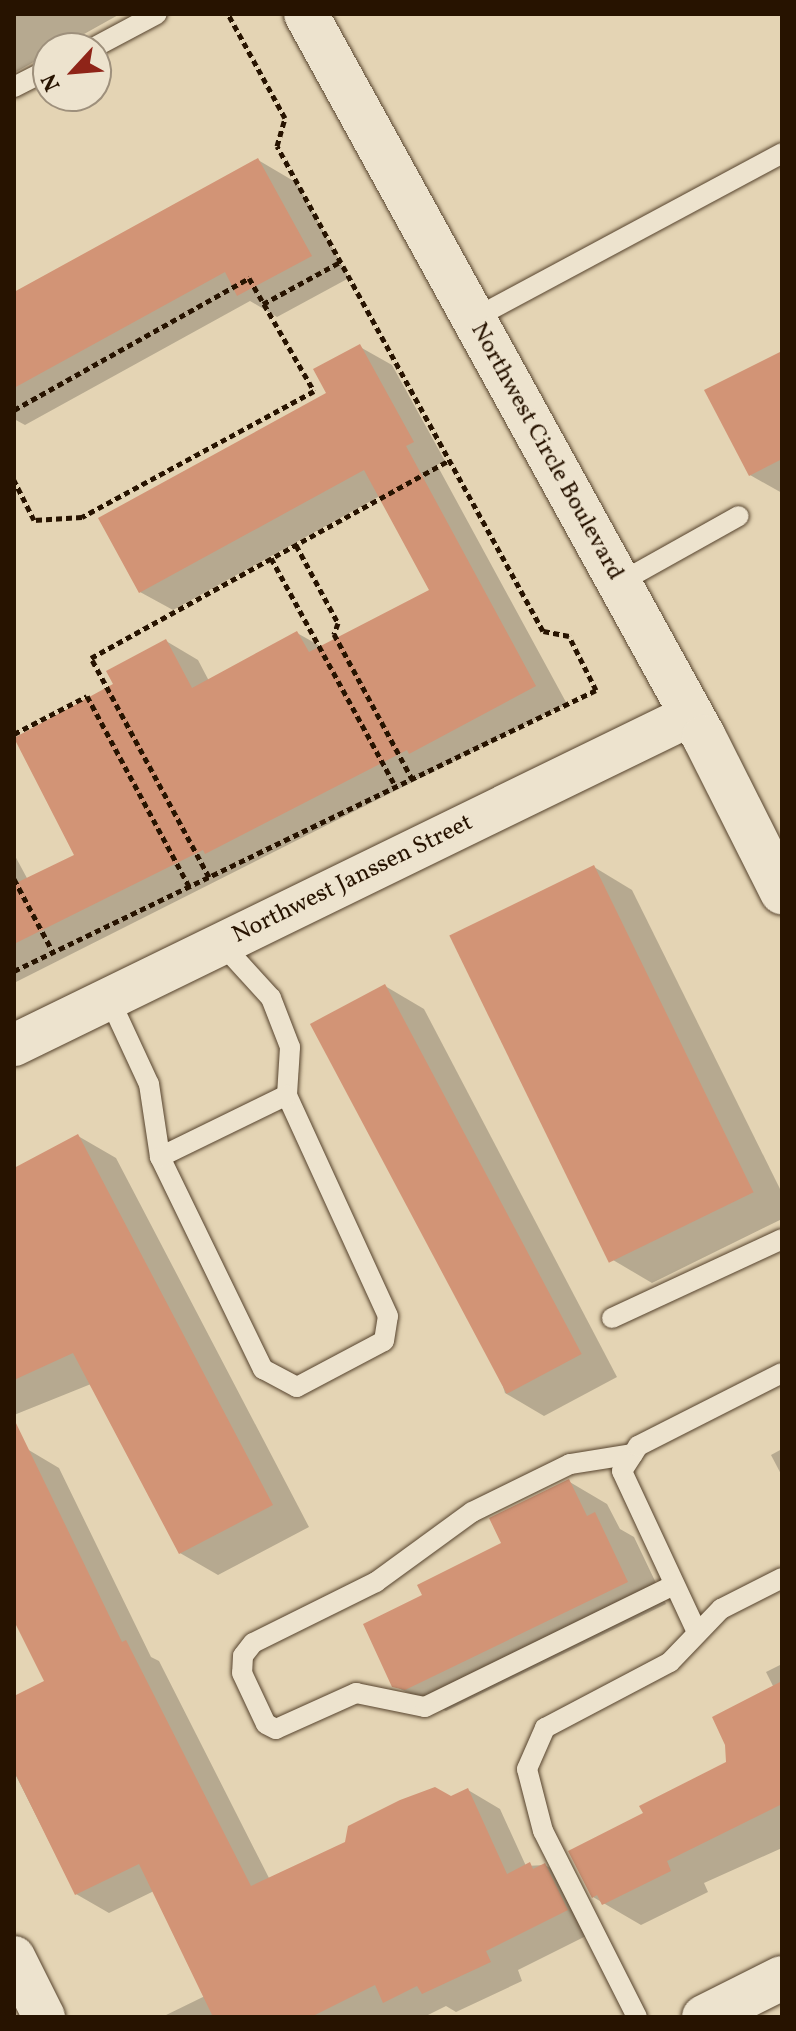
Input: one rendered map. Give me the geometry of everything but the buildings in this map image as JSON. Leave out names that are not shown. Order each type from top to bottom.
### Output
[{"type":"main road","name":"Northwest Circle Boulevard","points":[[306,14],[691,715],[782,892]]},
{"type":"main road","points":[[704,2017],[782,1978]]},
{"type":"street","name":"Northwest Janssen Street","points":[[14,1045],[691,715]]},
{"type":"street","points":[[14,1957],[44,2017]]},
{"type":"lane","points":[[112,38],[157,14]]},
{"type":"lane","points":[[14,87],[32,78]]},
{"type":"lane","points":[[473,319],[782,153]]},
{"type":"lane","points":[[619,583],[739,516]]},
{"type":"lane","points":[[109,998],[149,1084],[160,1157],[263,1369],[297,1387],[384,1341],[388,1316],[287,1095],[290,1047],[271,998],[221,943]]},
{"type":"lane","points":[[160,1157],[287,1095]]},
{"type":"lane","points":[[612,1318],[782,1239]]},
{"type":"lane","points":[[696,1630],[622,1471],[638,1446],[782,1373]]},
{"type":"lane","points":[[633,1454],[570,1464],[472,1512],[376,1582],[253,1643],[243,1656],[242,1673],[266,1724],[276,1729],[356,1693],[425,1707],[674,1585]]},
{"type":"lane","points":[[637,2017],[543,1831],[527,1769],[545,1728],[670,1662],[696,1630],[721,1609],[782,1578]]},
{"type":"path","points":[[14,971],[596,690],[569,636],[543,631],[340,262],[277,146],[285,118],[228,14]]},
{"type":"path","points":[[263,304],[340,262]]},
{"type":"path","points":[[14,410],[249,278],[314,391],[82,517],[34,520],[14,480]]},
{"type":"path","points":[[209,877],[91,658],[450,460]]},
{"type":"path","points":[[296,545],[338,623],[334,634],[412,779]]},
{"type":"path","points":[[271,558],[396,787]]},
{"type":"path","points":[[14,734],[87,696],[189,886]]},
{"type":"path","points":[[14,879],[53,952]]}]
